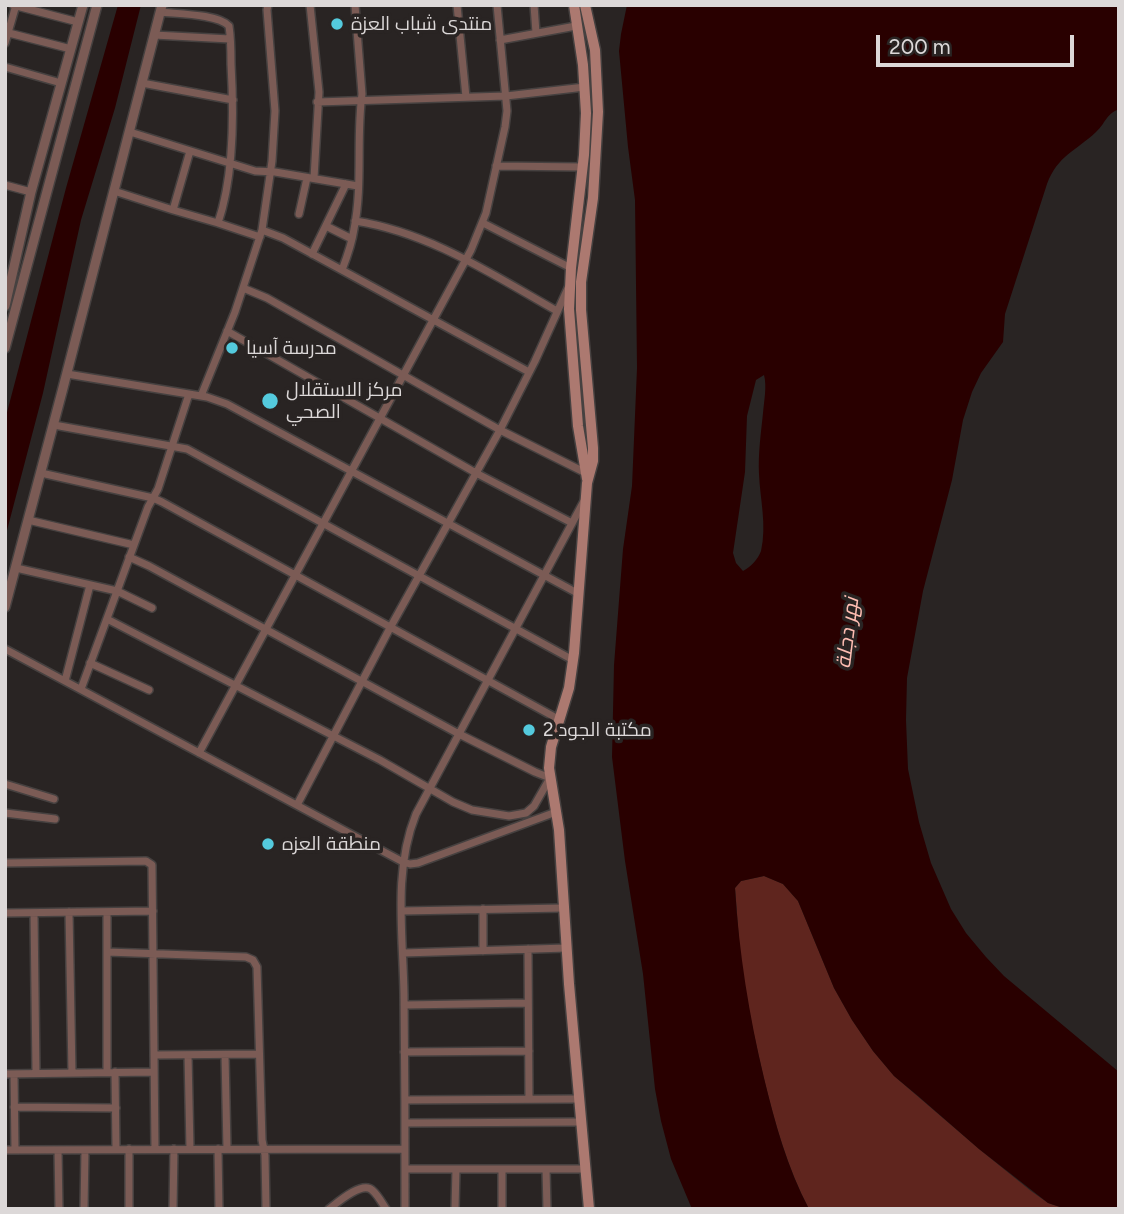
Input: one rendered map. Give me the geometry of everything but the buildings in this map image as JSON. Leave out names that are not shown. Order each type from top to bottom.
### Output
[{"type":"main road","points":[[574,5],[583,65],[586,113],[569,309],[586,497],[573,660],[569,688],[551,747],[549,768],[559,830],[589,1209]]},
{"type":"main road","points":[[585,5],[595,50],[598,112],[593,198],[581,282],[593,448],[593,461],[586,478]]},
{"type":"street","points":[[5,306],[31,192],[83,5]]},
{"type":"street","points":[[5,348],[97,5]]},
{"type":"street","points":[[201,396],[261,234],[271,172],[275,111],[268,5]]},
{"type":"street","points":[[299,214],[310,178],[319,92],[310,5]]},
{"type":"street","points":[[342,270],[352,239],[358,186],[362,87],[355,5]]},
{"type":"street","points":[[457,5],[466,97]]},
{"type":"street","points":[[199,753],[466,260],[483,223],[507,118],[497,5]]},
{"type":"street","points":[[534,5],[536,33]]},
{"type":"street","points":[[5,43],[15,6],[78,22]]},
{"type":"street","points":[[5,607],[161,8],[221,20],[229,26],[233,100],[229,163],[224,202],[218,223]]},
{"type":"street","points":[[500,40],[576,26]]},
{"type":"street","points":[[7,32],[71,50]]},
{"type":"street","points":[[154,35],[230,39]]},
{"type":"street","points":[[5,67],[61,83]]},
{"type":"street","points":[[142,83],[233,100]]},
{"type":"street","points":[[317,102],[506,96],[585,88]]},
{"type":"street","points":[[130,132],[255,171],[358,186]]},
{"type":"street","points":[[173,210],[190,151]]},
{"type":"street","points":[[496,166],[583,167]]},
{"type":"street","points":[[312,254],[346,184]]},
{"type":"street","points":[[6,186],[31,192]]},
{"type":"street","points":[[114,191],[218,223],[261,234],[275,234],[529,372]]},
{"type":"street","points":[[355,221],[416,236],[466,260],[557,311]]},
{"type":"street","points":[[483,223],[571,268]]},
{"type":"street","points":[[326,226],[352,239]]},
{"type":"street","points":[[22,234],[35,235]]},
{"type":"street","points":[[297,805],[418,576],[500,429],[570,284]]},
{"type":"street","points":[[243,288],[267,298],[586,478]]},
{"type":"street","points":[[227,331],[476,473],[572,523]]},
{"type":"street","points":[[67,374],[201,396],[227,404],[579,594]]},
{"type":"street","points":[[81,689],[189,394]]},
{"type":"street","points":[[54,425],[187,449],[573,660]]},
{"type":"street","points":[[41,473],[153,498],[560,720]]},
{"type":"street","points":[[405,1209],[401,885],[405,843],[458,734],[586,497]]},
{"type":"street","points":[[28,520],[134,545]]},
{"type":"street","points":[[107,619],[472,810],[515,816],[530,811],[550,778],[458,734],[129,557]]},
{"type":"street","points":[[16,568],[117,591],[152,608]]},
{"type":"street","points":[[65,681],[90,585]]},
{"type":"street","points":[[5,649],[403,862],[418,863],[556,812]]},
{"type":"street","points":[[90,663],[149,690]]},
{"type":"street","points":[[5,784],[54,799]]},
{"type":"street","points":[[5,813],[55,819]]},
{"type":"street","points":[[5,863],[146,861],[153,867],[155,1149]]},
{"type":"street","points":[[402,911],[564,908]]},
{"type":"street","points":[[483,951],[484,909]]},
{"type":"street","points":[[5,913],[153,911]]},
{"type":"street","points":[[69,912],[72,1073]]},
{"type":"street","points":[[107,912],[116,1149]]},
{"type":"street","points":[[34,913],[36,1073]]},
{"type":"street","points":[[403,953],[567,948]]},
{"type":"street","points":[[528,949],[529,1099]]},
{"type":"street","points":[[107,952],[235,956],[253,960],[257,967],[266,1209]]},
{"type":"street","points":[[404,1005],[528,1003]]},
{"type":"street","points":[[404,1052],[529,1051]]},
{"type":"street","points":[[154,1055],[260,1054]]},
{"type":"street","points":[[188,1055],[190,1149]]},
{"type":"street","points":[[225,1055],[226,1149]]},
{"type":"street","points":[[15,1150],[10,1074],[154,1072]]},
{"type":"street","points":[[405,1100],[579,1099]]},
{"type":"street","points":[[14,1107],[116,1108]]},
{"type":"street","points":[[405,1122],[581,1122]]},
{"type":"street","points":[[129,1149],[129,1209]]},
{"type":"street","points":[[173,1209],[174,1149]]},
{"type":"street","points":[[218,1149],[219,1209]]},
{"type":"street","points":[[5,1150],[405,1149]]},
{"type":"street","points":[[58,1150],[59,1209]]},
{"type":"street","points":[[84,1209],[85,1150]]},
{"type":"street","points":[[405,1169],[585,1169]]},
{"type":"street","points":[[455,1209],[456,1169]]},
{"type":"street","points":[[502,1169],[502,1209]]},
{"type":"street","points":[[546,1169],[547,1209]]},
{"type":"street","points":[[329,1209],[364,1187],[372,1189],[386,1209]]},
{"type":"shaded area","points":[[764,876],[783,884],[798,901],[834,988],[873,1051],[894,1076],[1031,1191],[1048,1203],[1066,1209],[809,1209],[789,1163],[774,1116],[754,1034],[742,968],[735,888],[741,881]]},
{"type":"water","points":[[118,5],[141,5],[115,108],[81,220],[43,393],[5,538],[5,420]]},
{"type":"water","name":"نهر دجلة","points":[[627,5],[1119,5],[1119,109],[1062,160],[1051,174],[1005,314],[1003,342],[981,373],[963,420],[952,480],[923,591],[907,678],[906,720],[908,769],[919,822],[931,863],[951,909],[966,933],[1004,976],[1119,1072],[1119,1209],[1066,1209],[1048,1203],[979,1149],[894,1076],[873,1051],[834,988],[798,901],[783,884],[764,876],[741,881],[735,888],[742,960],[754,1031],[773,1112],[788,1161],[809,1209],[692,1209],[671,1159],[655,1089],[643,974],[612,757],[614,665],[623,549],[632,486],[637,368],[635,200],[619,51]],"holes":[[[764,375],[759,466],[763,541],[758,557],[743,571],[736,563],[733,553],[745,472],[747,416],[756,380]]]},
{"type":"place","name":"منتدى شباب العزة","points":[[337,24]]},
{"type":"place","name":"مدرسة آسيا","points":[[232,348]]},
{"type":"place","name":"مركز الاستقلال الصحي","points":[[270,401]]},
{"type":"place","name":"مكتبة الجود 2","points":[[529,730]]},
{"type":"place","name":"منطقة العزه","points":[[268,844]]}]
